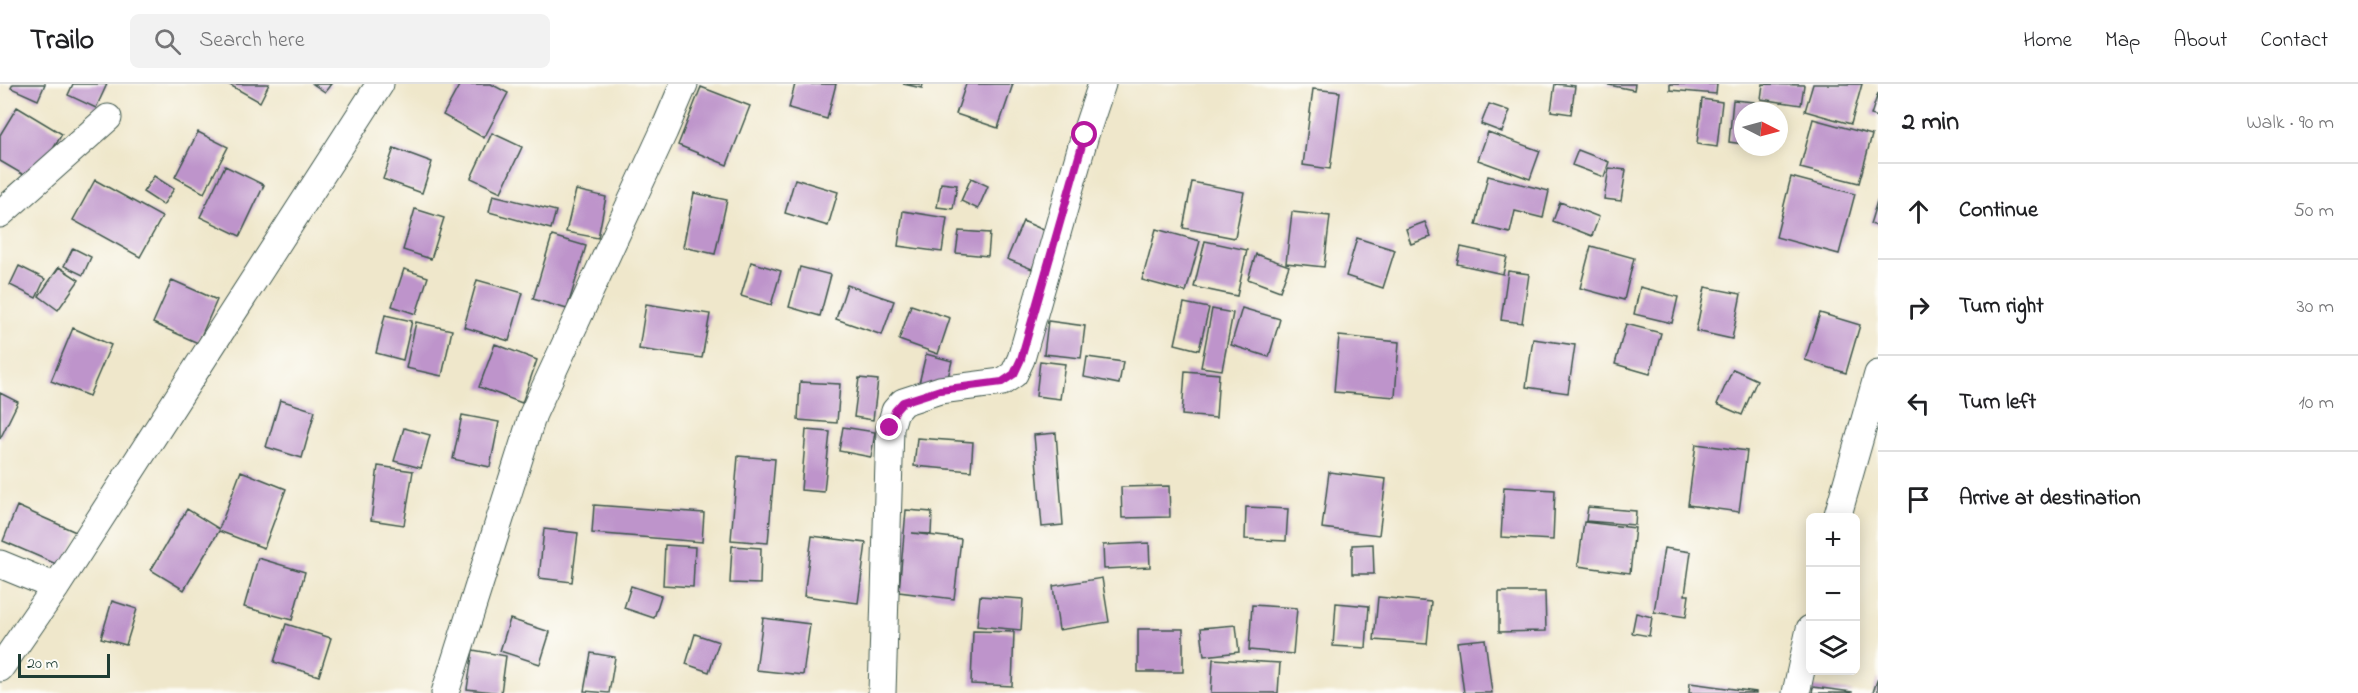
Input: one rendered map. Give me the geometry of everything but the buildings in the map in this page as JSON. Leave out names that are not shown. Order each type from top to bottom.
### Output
[{"type":"street","points":[[0,668],[56,587],[381,84]]},
{"type":"street","points":[[445,693],[533,414],[684,84]]},
{"type":"street","points":[[882,693],[890,428],[895,411],[903,402],[940,390],[1002,382],[1014,374],[1021,359],[1085,135],[1102,84]]},
{"type":"street","points":[[0,214],[108,118]]},
{"type":"street","points":[[1838,513],[1878,374]]},
{"type":"street","points":[[0,564],[56,587]]},
{"type":"street","points":[[1796,693],[1806,647]]},
{"type":"route","points":[[890,428],[895,411],[903,402],[940,390],[1002,382],[1014,374],[1021,359],[1085,135]]}]
